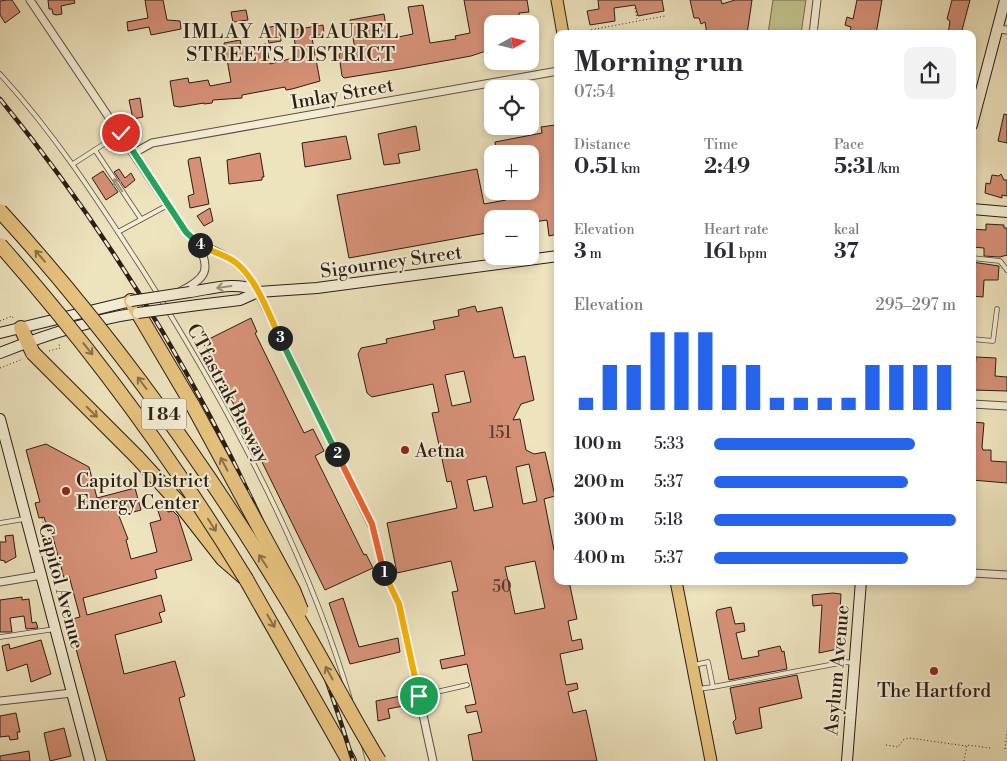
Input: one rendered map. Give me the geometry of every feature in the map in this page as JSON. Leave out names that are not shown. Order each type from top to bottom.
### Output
[{"type":"highway","name":"I 84","points":[[0,211],[62,282],[152,396],[257,551],[306,632],[379,761]]},
{"type":"highway","name":"I 84","points":[[0,245],[114,384],[194,498],[246,579],[349,761]]},
{"type":"highway","points":[[134,307],[193,406],[293,590],[302,610],[306,632]]},
{"type":"highway","points":[[18,324],[33,353],[168,490],[219,554],[246,579]]},
{"type":"main road","points":[[557,0],[568,30]]},
{"type":"main road","points":[[976,112],[1002,29],[1005,0]]},
{"type":"main road","points":[[976,209],[1007,212]]},
{"type":"main road","name":"Sigourney Street","points":[[0,333],[18,324],[134,307],[198,305],[240,300],[258,292],[317,288],[554,257]]},
{"type":"main road","name":"Sigourney Street","points":[[0,353],[27,342],[188,290],[234,286],[248,287],[258,292]]},
{"type":"main road","name":"Capitol Avenue","points":[[0,419],[2,446],[27,519],[90,761]]},
{"type":"main road","points":[[677,585],[711,761]]},
{"type":"main road","name":"Asylum Avenue","points":[[846,761],[862,585]]},
{"type":"street","points":[[30,0],[168,205],[197,243],[204,258],[206,269],[199,280],[188,290]]},
{"type":"street","points":[[813,30],[817,0]]},
{"type":"street","name":"Imlay Street","points":[[134,153],[152,143],[554,72]]},
{"type":"street","points":[[197,243],[235,262],[250,278],[372,524],[385,575],[399,604],[433,761]]},
{"type":"street","points":[[976,404],[1007,406]]},
{"type":"street","points":[[976,573],[1007,575]]},
{"type":"street","points":[[0,582],[42,575]]},
{"type":"street","points":[[0,701],[72,693]]},
{"type":"lane","name":"CTfastrak Busway","points":[[0,74],[49,131],[73,164],[118,232],[203,371],[290,540],[331,639],[368,761]]},
{"type":"lane","points":[[73,164],[121,133]]},
{"type":"lane","points":[[95,150],[141,219]]},
{"type":"lane","points":[[118,232],[168,205]]},
{"type":"lane","points":[[976,258],[1000,261],[1007,270]]},
{"type":"lane","points":[[976,339],[993,341],[996,310]]},
{"type":"lane","points":[[0,524],[27,519]]},
{"type":"lane","points":[[0,637],[55,629]]},
{"type":"lane","points":[[692,666],[708,662],[713,687]]},
{"type":"lane","points":[[697,689],[845,662],[854,663]]},
{"type":"lane","points":[[419,696],[467,685]]},
{"type":"path","points":[[636,8],[637,20]]},
{"type":"path","points":[[587,30],[665,16]]},
{"type":"path","points":[[0,321],[12,316],[18,324]]},
{"type":"path","points":[[45,352],[60,348],[59,344]]},
{"type":"path","points":[[0,368],[29,357]]},
{"type":"path","points":[[38,532],[45,530],[42,518]]},
{"type":"path","points":[[1006,749],[1007,732]]},
{"type":"path","points":[[886,745],[898,747],[903,740],[909,738],[990,748]]},
{"type":"path","points":[[964,761],[966,746]]},
{"type":"green space","points":[[773,0],[806,0],[802,30],[769,30]]},
{"type":"building","points":[[12,0],[20,12],[5,23],[0,15],[0,1]]},
{"type":"building","points":[[48,0],[74,0],[75,3],[61,6],[62,14],[56,15],[53,14],[52,9],[49,9]]},
{"type":"building","points":[[145,0],[163,0],[167,20],[180,21],[181,29],[151,35],[149,27],[128,31],[127,22],[148,18]]},
{"type":"building","points":[[464,0],[527,0],[529,12],[519,13],[519,15],[484,15],[484,52],[471,56],[400,69],[344,78],[342,76],[339,55],[341,52],[355,49],[350,20],[384,14],[388,39],[413,34],[408,7],[423,5],[430,43],[456,39],[455,36],[470,33]]},
{"type":"building","points":[[598,0],[662,0],[664,11],[638,16],[635,5],[614,8],[615,21],[590,25],[587,11],[599,9]]},
{"type":"building","points":[[690,0],[721,0],[722,4],[735,0],[752,0],[748,30],[706,30],[705,22],[701,24],[699,18],[694,18]]},
{"type":"building","points":[[857,0],[882,0],[877,30],[851,30],[851,27],[845,25],[847,17],[853,19]]},
{"type":"building","points":[[952,0],[970,0],[962,30],[949,30],[950,21],[947,19]]},
{"type":"building","points":[[246,10],[248,20],[233,22],[231,12]]},
{"type":"building","points":[[279,25],[281,41],[269,43],[266,28]]},
{"type":"building","points":[[323,25],[324,33],[312,38],[320,81],[292,89],[286,90],[285,87],[242,95],[242,98],[213,100],[212,103],[180,107],[174,106],[170,81],[188,78],[189,83],[208,80],[210,86],[231,82],[224,43],[240,40],[242,48],[266,44],[270,64],[297,57],[293,30]]},
{"type":"building","points":[[140,98],[143,117],[133,119],[129,100]]},
{"type":"building","points":[[1004,114],[1007,115],[1007,143],[998,141]]},
{"type":"building","points":[[554,125],[554,235],[549,236],[547,220],[539,221],[539,210],[484,210],[484,233],[349,258],[337,195],[477,169],[484,204],[506,200],[539,200],[539,145],[496,145],[495,142],[542,133],[541,127]]},
{"type":"building","points":[[416,126],[420,150],[398,154],[400,163],[384,165],[378,134]]},
{"type":"building","points":[[346,136],[351,159],[305,167],[302,143]]},
{"type":"building","points":[[260,153],[264,177],[262,177],[262,180],[229,184],[227,160]]},
{"type":"building","points":[[200,157],[209,204],[190,208],[188,196],[194,194],[188,161],[189,159]]},
{"type":"building","points":[[119,169],[125,178],[131,173],[135,180],[125,188],[114,172]]},
{"type":"building","points":[[103,171],[118,192],[106,200],[92,178]]},
{"type":"building","points":[[1001,174],[1004,180],[1007,180],[1007,196],[1002,195],[1002,198],[985,193],[986,183],[990,184],[992,175],[999,176]]},
{"type":"building","points":[[210,208],[213,221],[204,226],[197,216]]},
{"type":"building","points":[[986,224],[1004,225],[1004,228],[1007,228],[1007,255],[1000,257],[984,256],[984,248],[976,247],[976,229],[986,230]]},
{"type":"building","points":[[976,263],[999,266],[998,280],[984,280],[983,297],[976,296]]},
{"type":"building","points":[[475,306],[477,312],[502,307],[514,358],[525,356],[534,400],[521,404],[513,420],[520,419],[526,450],[534,454],[545,452],[554,492],[554,496],[544,499],[554,550],[554,585],[570,585],[577,619],[568,621],[572,641],[581,639],[583,649],[560,654],[566,685],[577,683],[578,689],[568,692],[573,713],[586,710],[597,761],[473,761],[468,735],[482,732],[477,711],[467,713],[465,706],[476,704],[467,664],[442,669],[440,660],[465,655],[452,592],[458,591],[451,561],[397,573],[387,523],[457,508],[451,481],[447,482],[432,413],[439,412],[433,384],[372,397],[367,393],[358,354],[361,348],[387,343],[386,339],[435,329],[433,321],[459,316],[458,310]],"holes":[[[464,371],[471,402],[452,406],[445,375]],[[529,464],[537,501],[523,504],[516,467]],[[486,476],[493,507],[474,511],[467,480]],[[535,561],[545,608],[515,614],[505,567]]]},
{"type":"building","points":[[251,318],[257,332],[255,333],[304,433],[313,429],[324,451],[315,456],[364,555],[366,554],[373,568],[325,590],[203,342]]},
{"type":"building","points":[[976,357],[996,358],[995,376],[1007,377],[1007,391],[976,390]]},
{"type":"building","points":[[976,422],[984,423],[982,447],[983,450],[991,450],[991,461],[1007,462],[1007,483],[976,480]]},
{"type":"building","points":[[46,444],[89,467],[97,498],[135,488],[141,510],[119,516],[128,539],[126,540],[131,559],[157,552],[150,523],[161,520],[157,508],[166,505],[168,512],[173,511],[178,516],[192,560],[155,570],[157,578],[83,598],[87,615],[161,595],[165,611],[159,613],[162,622],[115,635],[124,674],[175,661],[185,696],[179,698],[195,761],[107,761],[68,620],[80,617],[69,576],[64,578],[51,530],[48,531],[44,517],[39,518],[35,503],[40,502],[26,450]]},
{"type":"building","points":[[13,535],[16,557],[5,563],[5,561],[0,560],[0,542],[6,542],[5,536]]},
{"type":"building","points":[[841,594],[838,649],[819,653],[822,605],[813,606],[812,595]]},
{"type":"building","points":[[22,597],[22,600],[29,599],[32,623],[36,622],[38,628],[26,629],[24,616],[10,618],[12,632],[0,632],[0,600]]},
{"type":"building","points":[[343,598],[359,647],[398,638],[400,652],[350,664],[329,603]]},
{"type":"building","points":[[731,607],[735,624],[744,623],[745,631],[736,633],[742,659],[759,656],[758,651],[780,646],[782,652],[784,651],[787,669],[729,680],[716,613],[717,610]]},
{"type":"building","points":[[41,640],[51,674],[31,682],[27,664],[7,671],[2,646],[9,644],[10,649]]},
{"type":"building","points":[[797,675],[802,698],[759,708],[762,728],[736,734],[733,722],[736,719],[730,688]]},
{"type":"building","points":[[406,695],[408,705],[388,709],[390,718],[378,721],[376,701]]},
{"type":"building","points":[[16,713],[20,732],[17,732],[18,739],[10,740],[9,736],[0,737],[0,716]]},
{"type":"building","points":[[64,728],[71,756],[50,761],[44,733]]},
{"type":"building","points":[[29,751],[30,761],[0,761],[0,756]]},
{"type":"railway","points":[[0,99],[57,173],[111,250],[162,330],[208,413],[251,498],[290,585],[324,673],[353,761]]},
{"type":"place","name":"Aetna","points":[[405,450]]},
{"type":"place","name":"Capitol District Energy Center","points":[[66,491]]},
{"type":"place","name":"The Hartford","points":[[934,671]]},
{"type":"district","name":"IMLAY AND LAUREL STREETS DISTRICT","points":[[291,42]]},
{"type":"route","points":[[121,133],[186,232],[201,246],[226,256],[241,267],[258,292],[372,524],[385,575],[399,604],[419,696]]}]
